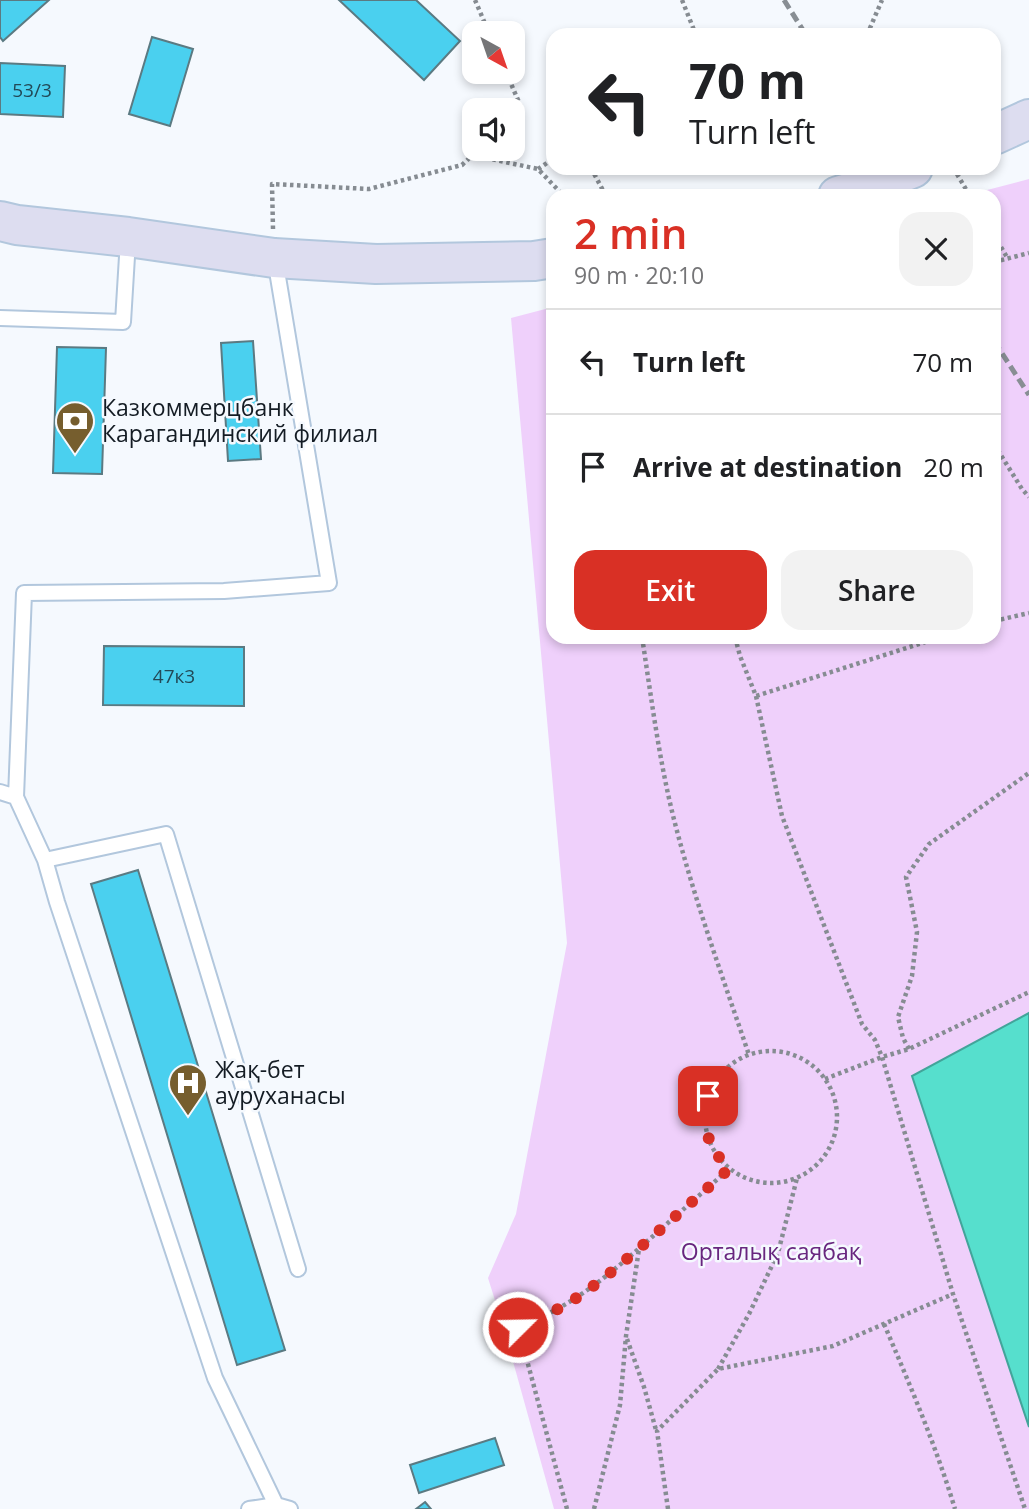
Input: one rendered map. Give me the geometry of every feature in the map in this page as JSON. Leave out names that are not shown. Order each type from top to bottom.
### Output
[{"type":"main road","points":[[1001,132],[1029,119]]},
{"type":"main road","points":[[860,189],[896,175]]},
{"type":"main road","points":[[6,226],[128,237],[274,258],[376,264],[546,259]]},
{"type":"lane","points":[[0,318],[123,322],[128,237]]},
{"type":"lane","points":[[249,1509],[283,1507],[215,1378],[45,860],[16,797],[24,593],[224,591],[329,583],[274,258]]},
{"type":"lane","points":[[0,792],[16,797]]},
{"type":"lane","points":[[45,860],[166,835],[298,1269]]},
{"type":"path","points":[[475,0],[484,21]]},
{"type":"path","points":[[682,0],[692,28]]},
{"type":"path","points":[[870,28],[882,0]]},
{"type":"path","points":[[274,258],[272,184],[369,189],[462,165],[466,161]]},
{"type":"path","points":[[500,161],[538,169],[557,189]]},
{"type":"path","points":[[538,169],[546,164]]},
{"type":"path","points":[[1001,247],[1008,259]]},
{"type":"path","points":[[1001,260],[1029,253]]},
{"type":"path","points":[[1001,455],[1029,497]]},
{"type":"path","points":[[1001,619],[1029,613]]},
{"type":"path","points":[[643,644],[676,830],[749,1055]]},
{"type":"path","points":[[737,644],[756,696],[782,816],[862,1024],[875,1040],[882,1057],[953,1294],[1025,1509]]},
{"type":"path","points":[[756,696],[919,644]]},
{"type":"path","points":[[909,1049],[898,1017],[912,976],[917,932],[906,877],[929,844],[1029,773]]},
{"type":"path","points":[[825,1079],[909,1049],[1029,992]]},
{"type":"path","points":[[762,1051],[777,1051],[804,1060],[825,1079],[834,1098],[837,1119],[833,1139],[823,1158],[807,1172],[788,1181],[768,1184],[747,1179],[729,1169],[715,1154],[707,1136],[704,1116],[708,1096],[717,1078],[731,1064],[762,1051]]},
{"type":"path","points":[[567,1509],[518,1327],[540,1319],[589,1291],[729,1169]]},
{"type":"path","points":[[657,1431],[718,1369],[749,1314],[779,1253],[797,1177]]},
{"type":"path","points":[[594,1509],[620,1405],[626,1336],[639,1248]]},
{"type":"path","points":[[718,1369],[833,1346],[953,1294]]},
{"type":"path","points":[[884,1324],[944,1472],[955,1509]]},
{"type":"path","points":[[626,1336],[657,1431],[668,1509]]},
{"type":"green space","name":"Орталық саябақ","points":[[1029,179],[1029,1509],[554,1509],[488,1278],[516,1214],[567,943],[511,318],[546,309],[546,644],[1001,644],[1001,189],[991,189]]},
{"type":"shaded area","points":[[1029,1013],[1029,1427],[912,1076]]},
{"type":"building","points":[[0,0],[49,0],[3,41],[0,37]]},
{"type":"building","points":[[339,0],[416,0],[460,41],[424,80]]},
{"type":"building","points":[[152,37],[193,49],[170,126],[129,114]]},
{"type":"building","points":[[0,63],[65,66],[63,117],[0,114]]},
{"type":"building","points":[[253,341],[261,459],[228,461],[221,343]]},
{"type":"building","points":[[57,347],[106,348],[102,474],[53,473]]},
{"type":"building","points":[[104,646],[244,647],[244,706],[103,705]]},
{"type":"building","name":"Жақ-бет ауруханасы","points":[[138,870],[285,1350],[237,1365],[91,884]]},
{"type":"building","points":[[495,1438],[504,1465],[419,1493],[410,1465]]},
{"type":"building","points":[[425,1502],[431,1509],[416,1509]]},
{"type":"railway","points":[[784,0],[802,28]]},
{"type":"railway","points":[[1001,352],[1029,395]]},
{"type":"place","name":"Казкоммерцбанк Карагандинский филиал","points":[[75,455]]},
{"type":"place","name":"Жақ-бет ауруханасы","points":[[188,1117]]},
{"type":"route","points":[[518,1327],[540,1319],[589,1291],[729,1169],[715,1154],[707,1136],[704,1116],[708,1096]]}]
